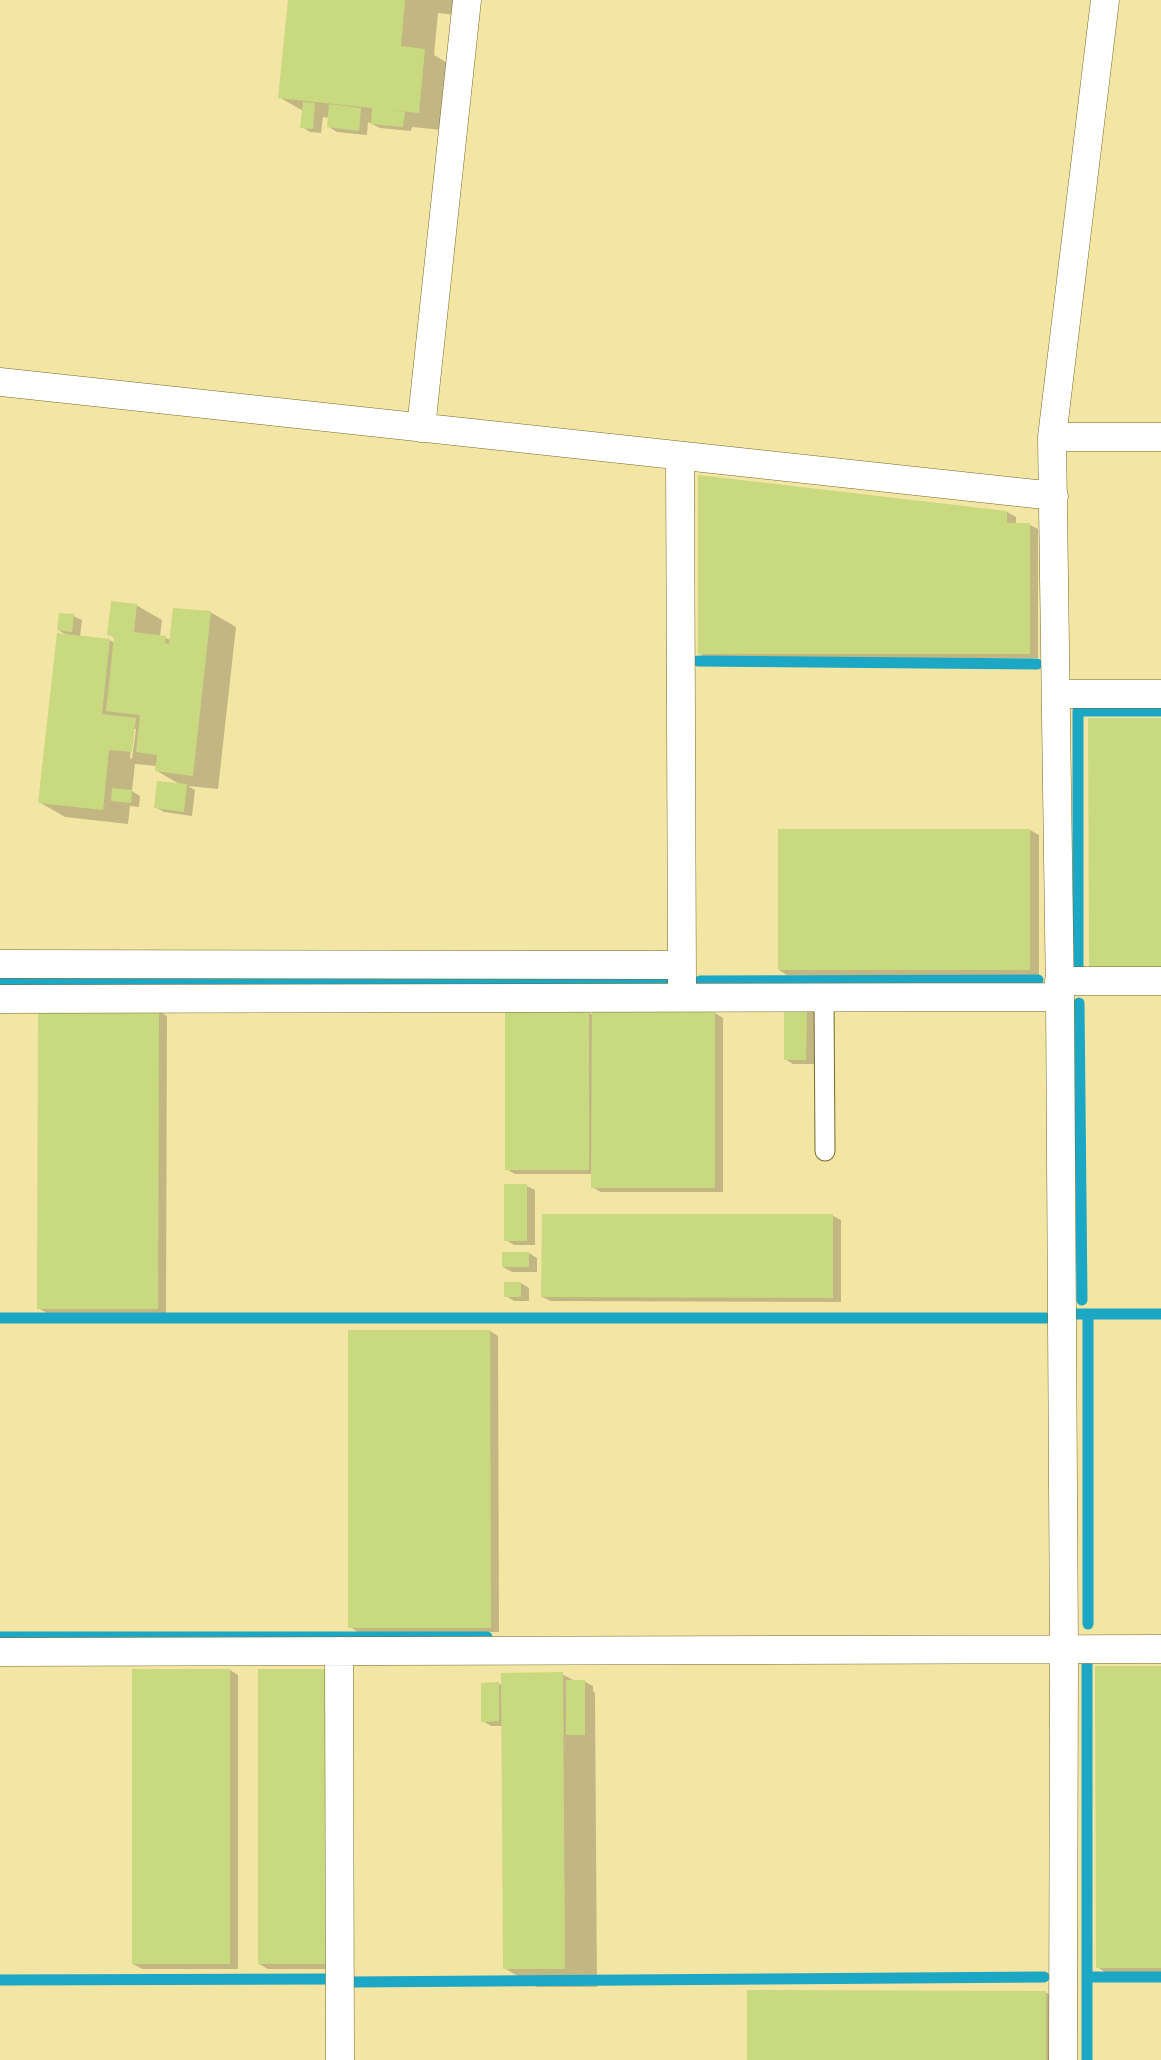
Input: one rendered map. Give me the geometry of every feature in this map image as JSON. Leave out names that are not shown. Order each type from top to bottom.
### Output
[{"type":"street","points":[[421,428],[467,0]]},
{"type":"street","points":[[1063,2060],[1064,1649],[1059,989],[1052,436],[1105,0]]},
{"type":"street","points":[[0,382],[1054,496]]},
{"type":"street","points":[[1052,436],[1161,437]]},
{"type":"street","points":[[680,456],[682,998]]},
{"type":"street","points":[[1056,694],[1161,694]]},
{"type":"street","points":[[0,964],[682,965]]},
{"type":"street","points":[[0,999],[824,998],[1059,989],[1161,981]]},
{"type":"street","points":[[0,1652],[1161,1649]]},
{"type":"street","points":[[340,1651],[340,2060]]},
{"type":"lane","points":[[824,998],[825,1151]]},
{"type":"building","points":[[288,0],[405,0],[401,46],[425,49],[419,113],[388,110],[405,112],[403,127],[371,124],[372,108],[278,98]]},
{"type":"building","points":[[303,102],[315,103],[313,129],[300,128]]},
{"type":"building","points":[[329,104],[361,108],[359,131],[327,127]]},
{"type":"building","points":[[698,475],[1007,511],[1007,523],[1030,523],[1030,654],[698,654]]},
{"type":"building","points":[[111,601],[137,604],[134,632],[166,636],[165,643],[169,644],[173,608],[211,611],[193,776],[155,771],[157,755],[136,752],[140,715],[106,711],[114,636],[107,635]]},
{"type":"building","points":[[59,613],[74,614],[72,632],[57,630]]},
{"type":"building","points":[[57,633],[110,639],[102,714],[136,718],[132,752],[109,750],[103,810],[38,803]]},
{"type":"building","points":[[1088,718],[1161,718],[1161,968],[1089,969]]},
{"type":"building","points":[[157,781],[187,784],[184,812],[154,808]]},
{"type":"building","points":[[112,788],[132,790],[131,803],[111,801]]},
{"type":"building","points":[[778,829],[1030,829],[1030,970],[778,970]]},
{"type":"building","points":[[784,1007],[807,1007],[806,1060],[784,1060]]},
{"type":"building","points":[[38,1010],[159,1010],[158,1309],[37,1309]]},
{"type":"building","points":[[505,1011],[589,1011],[589,1170],[505,1170]]},
{"type":"building","points":[[592,1011],[715,1012],[715,1188],[591,1188]]},
{"type":"building","points":[[504,1184],[527,1184],[527,1241],[504,1241]]},
{"type":"building","points":[[542,1214],[833,1214],[833,1298],[541,1297]]},
{"type":"building","points":[[502,1252],[529,1252],[529,1267],[502,1267]]},
{"type":"building","points":[[504,1282],[521,1282],[521,1297],[504,1297]]},
{"type":"building","points":[[348,1330],[490,1330],[491,1628],[348,1628]]},
{"type":"building","points":[[1095,1666],[1161,1666],[1161,1968],[1096,1968]]},
{"type":"building","points":[[132,1669],[230,1669],[230,1964],[132,1964]]},
{"type":"building","points":[[258,1669],[325,1669],[326,1964],[258,1964]]},
{"type":"building","points":[[563,1672],[565,1969],[503,1969],[501,1673]]},
{"type":"building","points":[[566,1680],[585,1680],[585,1735],[566,1735]]},
{"type":"building","points":[[499,1682],[499,1721],[481,1722],[481,1683]]},
{"type":"building","points":[[747,1990],[1046,1991],[1046,2060],[747,2060]]},
{"type":"waterway","points":[[698,661],[1037,664]]},
{"type":"waterway","points":[[1078,969],[1078,711],[1161,711]]},
{"type":"waterway","points":[[700,981],[1038,980]]},
{"type":"waterway","points":[[0,983],[663,981]]},
{"type":"waterway","points":[[1079,1003],[1082,1300]]},
{"type":"waterway","points":[[1075,1314],[1161,1314]]},
{"type":"waterway","points":[[1088,1314],[1088,1624]]},
{"type":"waterway","points":[[0,1318],[1046,1318]]},
{"type":"waterway","points":[[0,1637],[487,1637]]},
{"type":"waterway","points":[[1087,1664],[1087,2060]]},
{"type":"waterway","points":[[352,1982],[1044,1977]]},
{"type":"waterway","points":[[1087,1977],[1161,1977]]},
{"type":"waterway","points":[[0,1980],[328,1979]]}]
